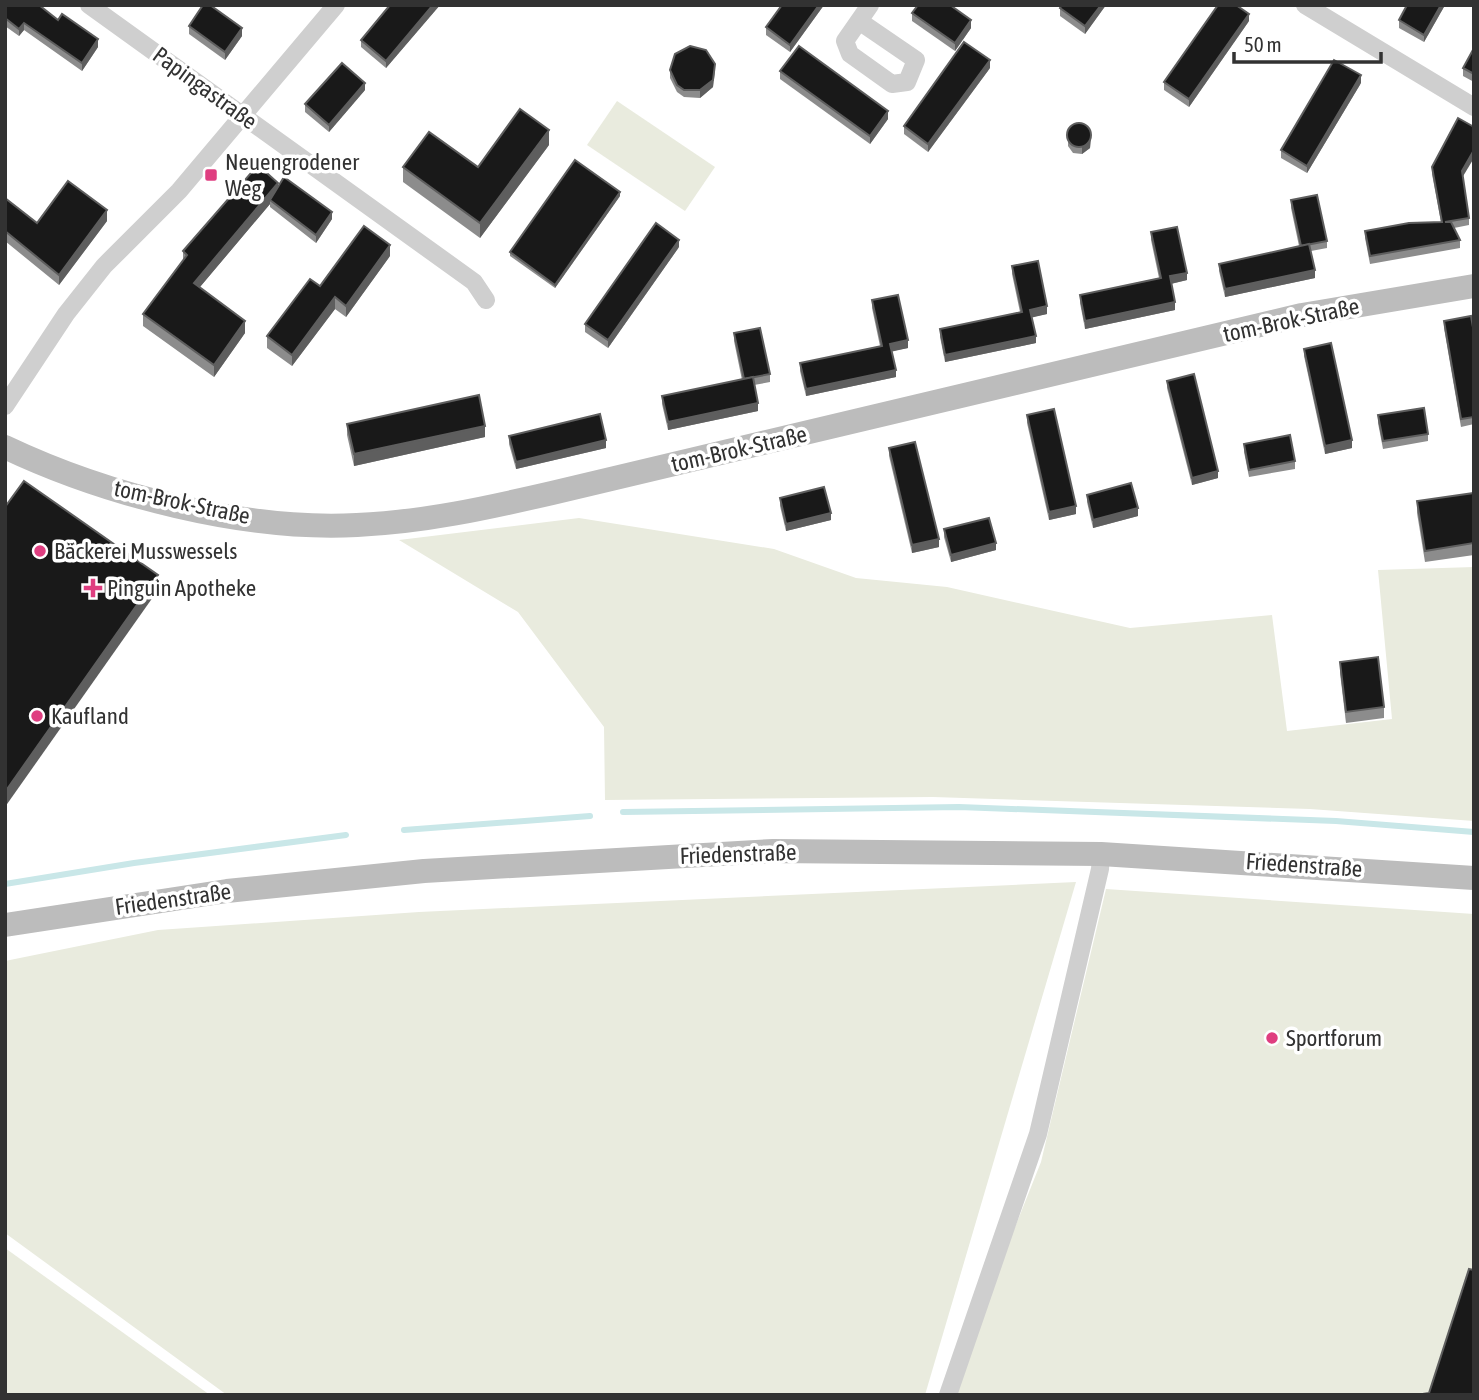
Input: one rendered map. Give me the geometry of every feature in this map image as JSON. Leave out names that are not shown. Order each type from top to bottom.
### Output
[{"type":"street","name":"Papingastraße","points":[[89,5],[474,282],[486,300]]},
{"type":"street","points":[[5,406],[66,314],[104,265],[179,191],[336,5]]},
{"type":"street","points":[[859,20],[870,5]]},
{"type":"street","points":[[1305,5],[1474,107]]},
{"type":"street","name":"tom-Brok-Straße","points":[[5,447],[79,478],[182,507],[295,523],[353,526],[400,522],[455,515],[540,496],[1301,315],[1474,286]]},
{"type":"street","name":"Friedenstraße","points":[[5,925],[227,891],[437,870],[773,852],[1101,854],[1474,878]]},
{"type":"street","points":[[948,1395],[1038,1134],[1100,869],[1101,854]]},
{"type":"shaded area","points":[[617,101],[715,167],[685,211],[587,145]]},
{"type":"shaded area","points":[[579,518],[774,549],[856,578],[947,587],[1130,628],[1272,615],[1287,731],[1392,719],[1378,570],[1474,567],[1474,821],[1310,809],[933,797],[605,800],[604,727],[518,612],[399,540]]},
{"type":"shaded area","points":[[1076,882],[925,1395],[227,1395],[5,1233],[5,961],[158,930],[419,912]]},
{"type":"shaded area","name":"Sportforum","points":[[1106,889],[1474,914],[1474,1395],[948,1395],[1041,1162]]},
{"type":"shaded area","points":[[5,1248],[210,1395],[5,1395]]},
{"type":"building","points":[[5,5],[39,5],[58,20],[62,14],[98,39],[82,63],[24,23],[19,29],[5,18]]},
{"type":"building","points":[[203,5],[210,5],[242,28],[225,52],[189,26]]},
{"type":"building","points":[[390,5],[433,5],[386,61],[361,40]]},
{"type":"building","points":[[782,5],[819,5],[790,45],[766,27]]},
{"type":"building","points":[[918,5],[950,5],[971,20],[955,43],[912,13]]},
{"type":"building","points":[[1062,5],[1101,5],[1085,26],[1060,8]]},
{"type":"building","points":[[1218,5],[1236,5],[1249,14],[1189,99],[1164,82]]},
{"type":"building","points":[[1407,5],[1441,5],[1424,35],[1399,20]]},
{"type":"building","points":[[964,42],[990,60],[928,144],[904,126]]},
{"type":"building","points":[[690,46],[706,50],[715,64],[713,80],[700,90],[684,90],[677,85],[670,70],[675,54]]},
{"type":"building","points":[[799,46],[888,111],[870,136],[780,71]]},
{"type":"building","points":[[1474,48],[1474,74],[1463,68]]},
{"type":"building","points":[[1334,60],[1361,75],[1307,166],[1281,150]]},
{"type":"building","points":[[342,63],[365,83],[329,125],[305,104]]},
{"type":"building","points":[[520,109],[549,130],[480,223],[403,167],[429,132],[478,167]]},
{"type":"building","points":[[1458,118],[1474,127],[1474,150],[1462,171],[1469,218],[1445,222],[1451,222],[1460,240],[1370,256],[1365,231],[1409,223],[1442,222],[1432,167]]},
{"type":"building","points":[[1079,123],[1087,127],[1091,135],[1087,143],[1079,147],[1071,143],[1067,135],[1071,127]]},
{"type":"building","points":[[575,160],[620,192],[555,285],[510,252]]},
{"type":"building","points":[[258,165],[278,183],[194,283],[245,321],[214,365],[143,314],[187,255],[183,251]]},
{"type":"building","points":[[284,177],[332,212],[316,235],[270,200]]},
{"type":"building","points":[[68,181],[107,210],[59,275],[5,231],[5,198],[37,223]]},
{"type":"building","points":[[1317,195],[1327,241],[1301,246],[1291,200]]},
{"type":"building","points":[[656,223],[679,240],[608,340],[585,324]]},
{"type":"building","points":[[364,226],[390,245],[346,306],[335,297],[292,355],[267,336],[310,279],[320,286]]},
{"type":"building","points":[[1177,227],[1187,273],[1170,276],[1175,302],[1085,321],[1080,295],[1161,278],[1151,232]]},
{"type":"building","points":[[1309,244],[1315,270],[1225,289],[1219,264]]},
{"type":"building","points":[[1038,261],[1047,306],[1030,310],[1036,336],[945,355],[940,329],[1022,312],[1012,266]]},
{"type":"building","points":[[898,295],[908,340],[890,344],[896,370],[806,389],[800,363],[882,346],[872,300]]},
{"type":"building","points":[[1471,316],[1474,333],[1474,417],[1461,419],[1444,321]]},
{"type":"building","points":[[760,328],[770,374],[744,379],[734,333]]},
{"type":"building","points":[[1331,343],[1352,440],[1325,446],[1304,349]]},
{"type":"building","points":[[1194,374],[1218,471],[1192,478],[1167,381]]},
{"type":"building","points":[[753,377],[758,403],[668,422],[662,396]]},
{"type":"building","points":[[479,395],[485,426],[354,454],[347,424]]},
{"type":"building","points":[[1424,408],[1428,434],[1383,441],[1378,415]]},
{"type":"building","points":[[1054,409],[1076,506],[1049,512],[1027,415]]},
{"type":"building","points":[[600,414],[606,440],[516,462],[509,436]]},
{"type":"building","points":[[1290,435],[1295,461],[1249,470],[1244,444]]},
{"type":"building","points":[[915,442],[939,539],[912,545],[889,448]]},
{"type":"building","name":"Kaufland","points":[[24,481],[158,575],[5,792],[5,507]]},
{"type":"building","points":[[1131,483],[1138,508],[1093,520],[1087,495]]},
{"type":"building","points":[[824,487],[831,513],[786,524],[780,498]]},
{"type":"building","points":[[1474,493],[1474,543],[1425,551],[1417,501]]},
{"type":"building","points":[[989,518],[996,543],[951,555],[944,529]]},
{"type":"building","points":[[1378,657],[1384,707],[1346,712],[1340,662]]},
{"type":"building","points":[[1469,1269],[1474,1270],[1474,1395],[1416,1395],[1429,1393]]},
{"type":"waterway","points":[[623,812],[959,807],[1336,821],[1474,832]]},
{"type":"waterway","points":[[404,830],[590,816]]},
{"type":"waterway","points":[[5,884],[134,863],[346,835]]},
{"type":"place","name":"Neuengrodener Weg","points":[[211,175]]},
{"type":"place","name":"Bäckerei Musswessels","points":[[40,551]]},
{"type":"place","name":"Pinguin Apotheke","points":[[93,588]]},
{"type":"place","name":"Kaufland","points":[[37,716]]},
{"type":"place","name":"Sportforum","points":[[1272,1038]]}]
